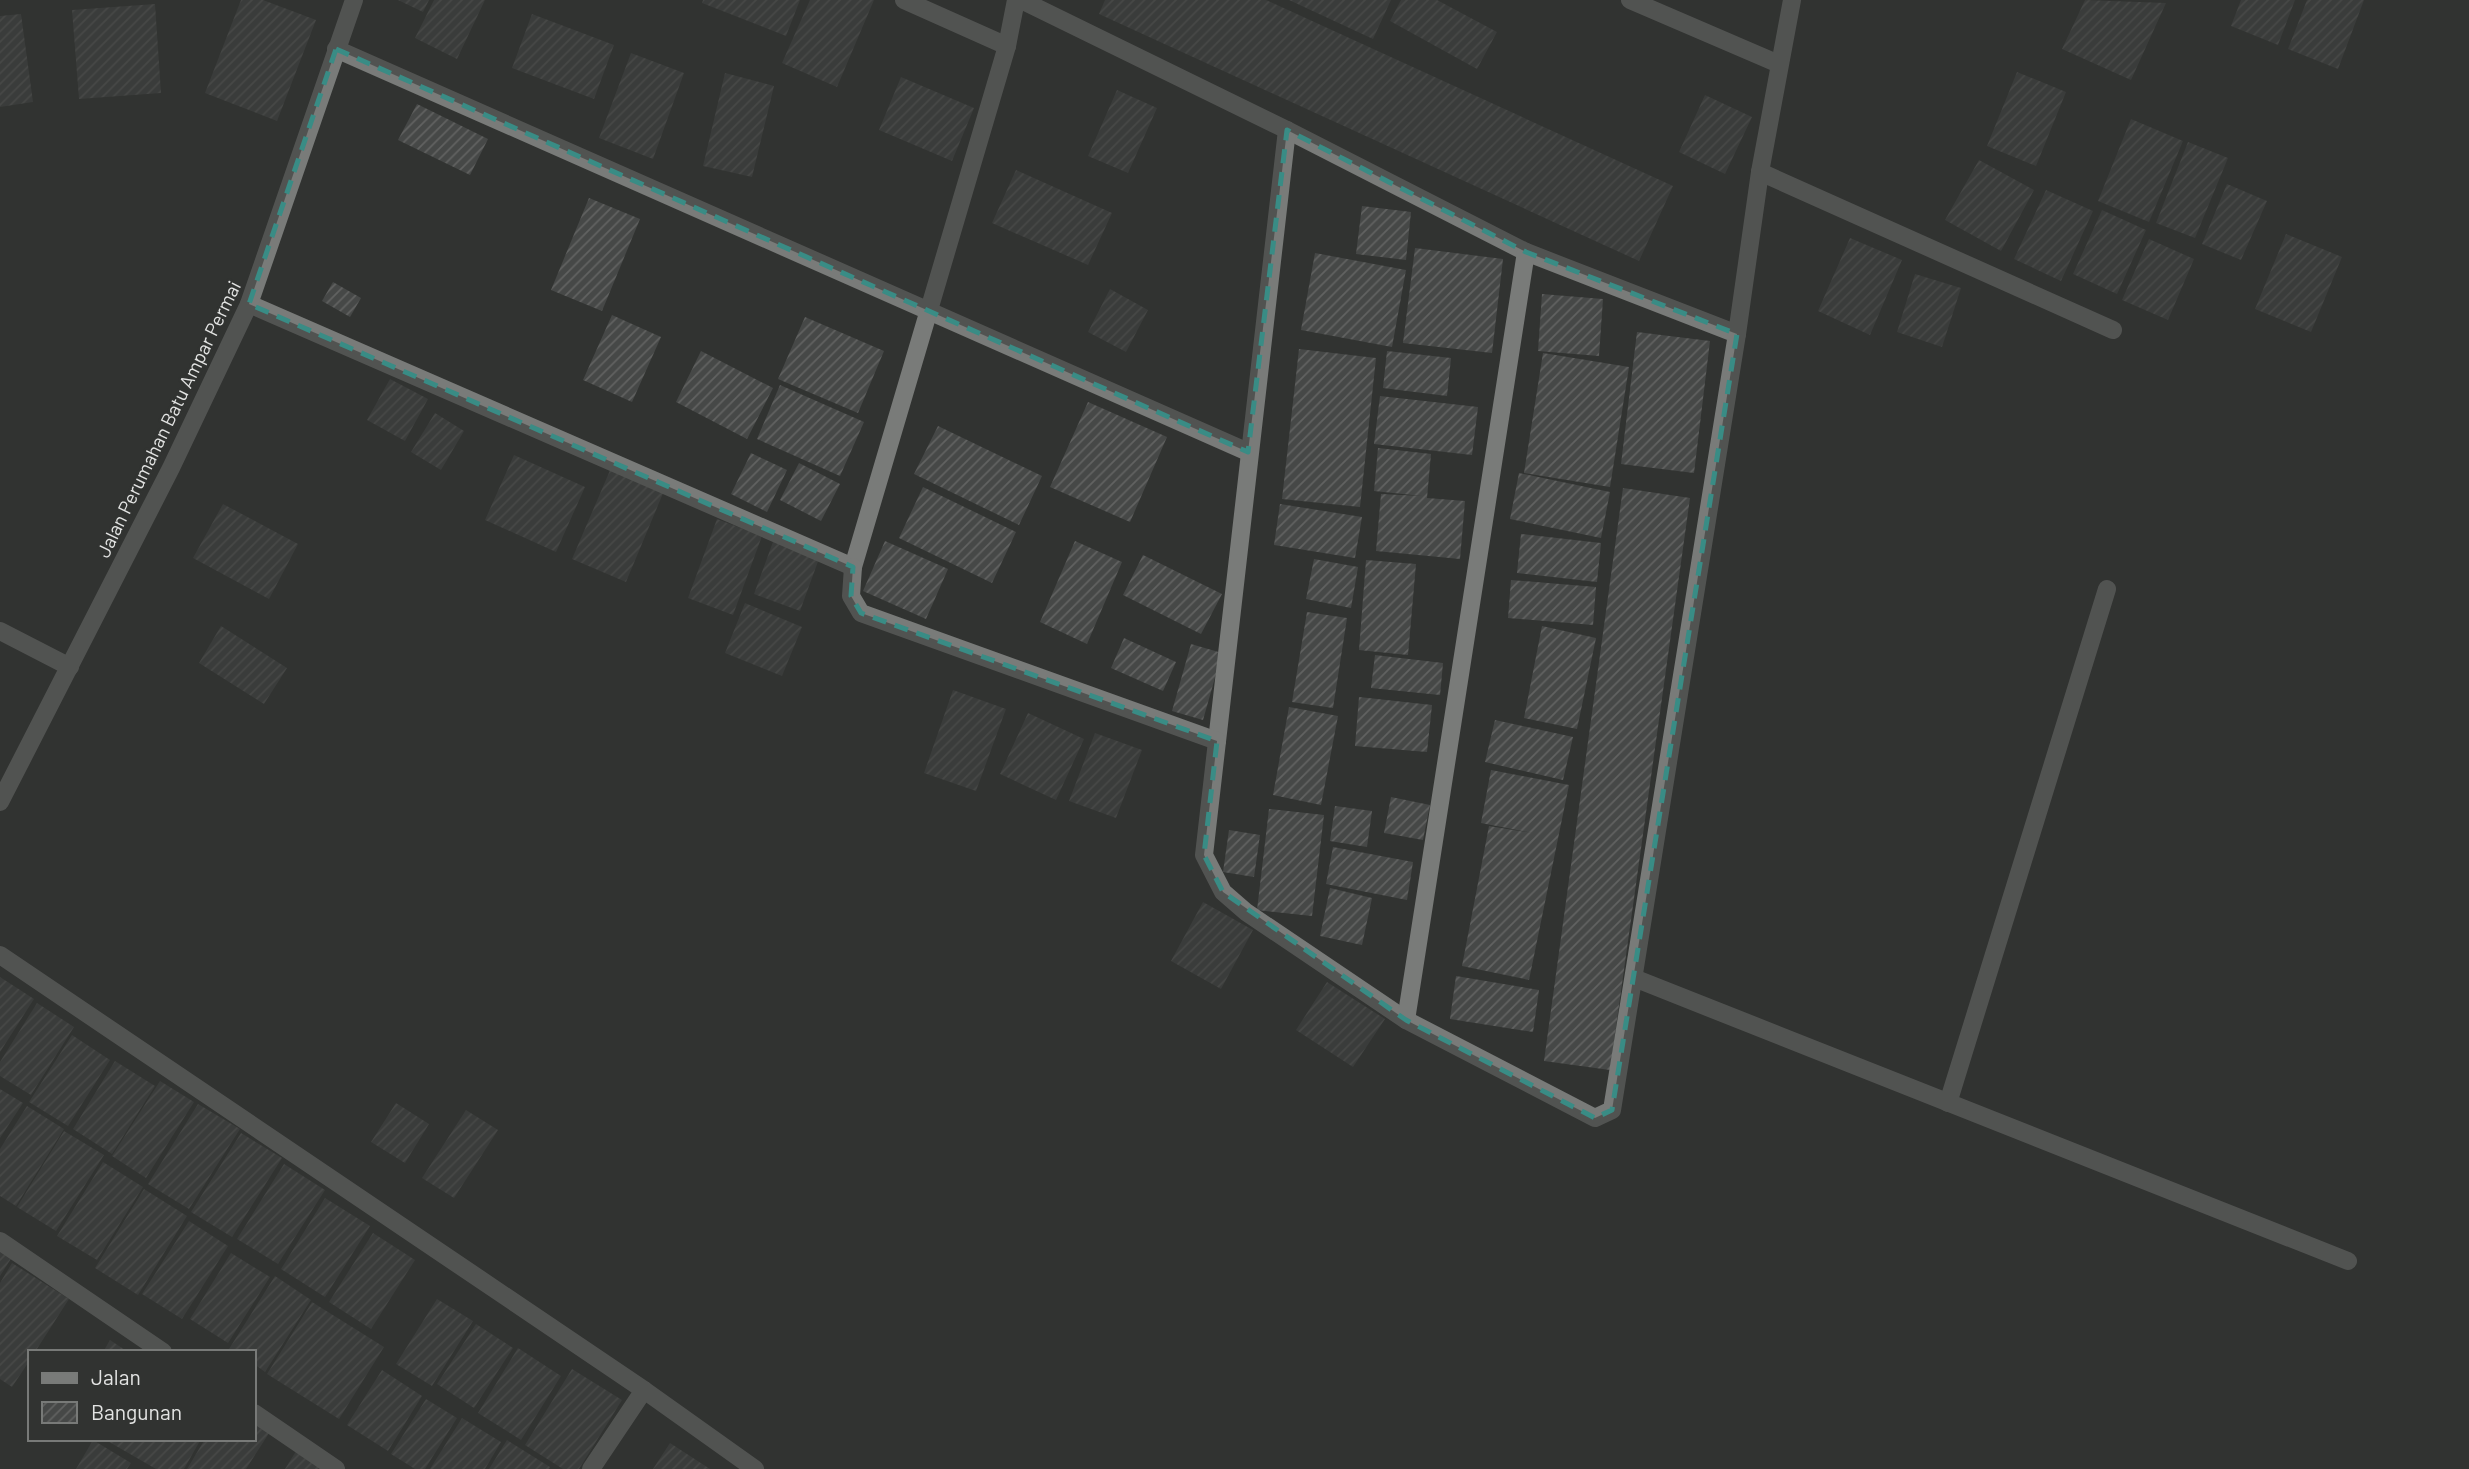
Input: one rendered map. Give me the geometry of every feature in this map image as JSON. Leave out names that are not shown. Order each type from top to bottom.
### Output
[{"type":"street","name":"Jalan Perumahan Batu Ampar Permai","points":[[0,802],[70,667],[249,304],[354,0]]},
{"type":"street","points":[[904,0],[1007,46]]},
{"type":"street","points":[[1217,741],[861,613],[851,596],[853,567],[1019,0],[1287,130],[1526,252],[1737,334]]},
{"type":"street","points":[[1630,0],[1779,64]]},
{"type":"street","points":[[1287,130],[1204,855],[1223,892],[1246,912],[1406,1020],[1595,1118],[1612,1110],[1737,334],[1760,172],[1792,0]]},
{"type":"street","points":[[336,49],[927,308],[1248,453]]},
{"type":"street","points":[[1760,172],[2113,330]]},
{"type":"street","points":[[1406,1020],[1526,252]]},
{"type":"street","points":[[249,304],[853,567]]},
{"type":"street","points":[[1948,1103],[2107,589]]},
{"type":"street","points":[[0,631],[70,667]]},
{"type":"street","points":[[0,955],[644,1390],[755,1469]]},
{"type":"street","points":[[1634,978],[2348,1261]]},
{"type":"street","points":[[0,1241],[160,1350]]},
{"type":"street","points":[[591,1469],[644,1390]]},
{"type":"street","points":[[256,1414],[336,1469]]},
{"type":"highlighted area","points":[[336,49],[1248,452],[1287,130],[1526,252],[1737,334],[1612,1110],[1595,1118],[1406,1020],[1223,892],[1204,855],[1217,741],[861,613],[851,596],[853,567],[249,304]]},
{"type":"building","points":[[241,0],[263,0],[316,20],[277,121],[205,93]]},
{"type":"building","points":[[398,0],[429,0],[423,12]]},
{"type":"building","points":[[434,0],[485,0],[457,59],[415,38]]},
{"type":"building","points":[[703,0],[800,0],[786,36],[702,3]]},
{"type":"building","points":[[810,0],[874,0],[837,87],[782,63]]},
{"type":"building","points":[[1105,0],[1266,0],[1673,186],[1639,261],[1099,14]]},
{"type":"building","points":[[1289,0],[1391,0],[1373,39]]},
{"type":"building","points":[[1401,0],[1437,0],[1497,32],[1477,69],[1390,21]]},
{"type":"building","points":[[2085,0],[2166,3],[2131,80],[2062,49]]},
{"type":"building","points":[[2241,0],[2295,0],[2278,45],[2231,26]]},
{"type":"building","points":[[2307,0],[2364,0],[2338,69],[2288,49]]},
{"type":"building","points":[[155,4],[161,93],[79,99],[72,10]]},
{"type":"building","points":[[21,14],[33,102],[0,107],[0,16]]},
{"type":"building","points":[[532,14],[614,45],[594,99],[512,68]]},
{"type":"building","points":[[631,53],[684,73],[653,159],[599,138]]},
{"type":"building","points":[[2017,72],[2066,92],[2036,166],[1987,146]]},
{"type":"building","points":[[725,73],[774,86],[752,177],[703,166]]},
{"type":"building","points":[[901,77],[974,108],[952,161],[879,130]]},
{"type":"building","points":[[1117,90],[1157,108],[1128,173],[1088,156]]},
{"type":"building","points":[[1705,95],[1752,117],[1725,174],[1679,152]]},
{"type":"building","points":[[417,104],[488,139],[470,175],[398,140]]},
{"type":"building","points":[[2131,119],[2183,141],[2149,222],[2098,201]]},
{"type":"building","points":[[2188,142],[2228,158],[2195,238],[2156,223]]},
{"type":"building","points":[[1979,160],[2034,190],[2001,251],[1945,220]]},
{"type":"building","points":[[1016,170],[1112,213],[1088,265],[992,223]]},
{"type":"building","points":[[2227,184],[2267,201],[2241,260],[2202,244]]},
{"type":"building","points":[[2046,190],[2093,211],[2061,281],[2014,259]]},
{"type":"building","points":[[589,198],[640,219],[602,311],[551,290]]},
{"type":"building","points":[[1362,206],[1411,212],[1406,260],[1356,254]]},
{"type":"building","points":[[2102,210],[2146,230],[2117,294],[2073,274]]},
{"type":"building","points":[[2286,234],[2342,257],[2311,332],[2255,309]]},
{"type":"building","points":[[1850,238],[1902,260],[1870,335],[1818,311]]},
{"type":"building","points":[[2149,239],[2194,259],[2168,320],[2122,300]]},
{"type":"building","points":[[1415,248],[1503,259],[1492,353],[1403,343]]},
{"type":"building","points":[[1315,253],[1406,270],[1392,347],[1301,330]]},
{"type":"building","points":[[1915,274],[1961,288],[1942,347],[1897,332]]},
{"type":"building","points":[[333,282],[361,298],[350,317],[322,301]]},
{"type":"building","points":[[1110,289],[1148,310],[1126,352],[1088,332]]},
{"type":"building","points":[[1542,294],[1603,299],[1599,356],[1538,351]]},
{"type":"building","points":[[612,315],[661,337],[632,402],[583,380]]},
{"type":"building","points":[[805,317],[884,351],[858,413],[778,379]]},
{"type":"building","points":[[1637,332],[1710,341],[1694,473],[1621,464]]},
{"type":"building","points":[[1299,349],[1376,358],[1360,507],[1282,499]]},
{"type":"building","points":[[701,351],[773,388],[747,439],[676,402]]},
{"type":"building","points":[[1387,351],[1451,358],[1447,396],[1383,388]]},
{"type":"building","points":[[1543,353],[1629,367],[1610,487],[1524,473]]},
{"type":"building","points":[[390,379],[428,399],[405,441],[367,420]]},
{"type":"building","points":[[780,385],[864,422],[840,476],[757,439]]},
{"type":"building","points":[[1380,396],[1478,407],[1472,455],[1374,444]]},
{"type":"building","points":[[1088,402],[1167,437],[1130,522],[1050,487]]},
{"type":"building","points":[[435,413],[464,431],[441,470],[411,452]]},
{"type":"building","points":[[938,426],[1042,476],[1019,525],[914,474]]},
{"type":"building","points":[[1378,448],[1431,454],[1427,498],[1465,501],[1460,559],[1376,551],[1381,494],[1422,496],[1374,491]]},
{"type":"building","points":[[751,453],[787,470],[767,512],[731,494]]},
{"type":"building","points":[[514,455],[585,487],[556,552],[485,520]]},
{"type":"building","points":[[799,463],[840,484],[821,521],[780,500]]},
{"type":"building","points":[[611,468],[664,491],[626,582],[572,559]]},
{"type":"building","points":[[1519,473],[1610,492],[1601,538],[1510,519]]},
{"type":"building","points":[[923,487],[1016,532],[992,583],[899,538]]},
{"type":"building","points":[[1623,488],[1690,498],[1610,1070],[1544,1061]]},
{"type":"building","points":[[223,504],[298,544],[269,599],[193,558]]},
{"type":"building","points":[[1280,504],[1362,517],[1355,558],[1274,545]]},
{"type":"building","points":[[717,519],[762,536],[733,615],[688,598]]},
{"type":"building","points":[[1521,534],[1601,543],[1597,582],[1517,573]]},
{"type":"building","points":[[774,539],[820,556],[800,611],[754,594]]},
{"type":"building","points":[[885,541],[948,569],[926,619],[863,591]]},
{"type":"building","points":[[1075,541],[1122,562],[1087,644],[1040,622]]},
{"type":"building","points":[[1143,555],[1222,594],[1201,634],[1123,595]]},
{"type":"building","points":[[1314,559],[1358,567],[1351,608],[1306,599]]},
{"type":"building","points":[[1366,560],[1416,564],[1408,655],[1359,650]]},
{"type":"building","points":[[1511,580],[1596,587],[1593,625],[1508,618]]},
{"type":"building","points":[[745,603],[802,627],[782,676],[725,653]]},
{"type":"building","points":[[1307,612],[1347,618],[1333,708],[1292,702]]},
{"type":"building","points":[[221,626],[287,668],[264,704],[199,663]]},
{"type":"building","points":[[1542,626],[1596,638],[1577,729],[1524,718]]},
{"type":"building","points":[[1124,638],[1176,662],[1163,691],[1111,668]]},
{"type":"building","points":[[1191,644],[1222,653],[1203,720],[1172,711]]},
{"type":"building","points":[[1375,655],[1443,663],[1440,695],[1371,688]]},
{"type":"building","points":[[953,690],[1006,709],[976,791],[924,773]]},
{"type":"building","points":[[1359,697],[1432,705],[1427,752],[1355,746]]},
{"type":"building","points":[[1289,707],[1338,716],[1321,805],[1273,795]]},
{"type":"building","points":[[1028,713],[1084,739],[1056,800],[1000,774]]},
{"type":"building","points":[[1495,720],[1573,737],[1563,780],[1485,762]]},
{"type":"building","points":[[1095,733],[1142,750],[1116,818],[1069,801]]},
{"type":"building","points":[[1491,770],[1569,785],[1529,980],[1462,966],[1489,826],[1533,833],[1481,823]]},
{"type":"building","points":[[1391,797],[1430,805],[1423,840],[1384,833]]},
{"type":"building","points":[[1335,806],[1372,811],[1367,847],[1330,841]]},
{"type":"building","points":[[1269,809],[1324,815],[1312,916],[1257,910]]},
{"type":"building","points":[[1229,830],[1260,835],[1254,877],[1223,872]]},
{"type":"building","points":[[1333,847],[1413,862],[1407,900],[1326,884]]},
{"type":"building","points":[[1330,888],[1372,898],[1362,945],[1320,936]]},
{"type":"building","points":[[1203,902],[1253,930],[1221,989],[1171,961]]},
{"type":"building","points":[[1456,976],[1539,990],[1533,1032],[1450,1019]]},
{"type":"building","points":[[0,977],[34,999],[0,1052]]},
{"type":"building","points":[[1327,982],[1385,1019],[1353,1067],[1296,1030]]},
{"type":"building","points":[[37,1003],[74,1027],[31,1095],[0,1076],[0,1062]]},
{"type":"building","points":[[72,1035],[110,1060],[68,1126],[29,1102]]},
{"type":"building","points":[[115,1061],[155,1086],[112,1154],[73,1129]]},
{"type":"building","points":[[160,1081],[194,1102],[146,1178],[112,1156]]},
{"type":"building","points":[[0,1089],[23,1103],[0,1138]]},
{"type":"building","points":[[396,1103],[429,1124],[405,1163],[371,1142]]},
{"type":"building","points":[[198,1104],[240,1129],[189,1209],[148,1184]]},
{"type":"building","points":[[27,1106],[64,1129],[16,1206],[0,1196],[0,1149]]},
{"type":"building","points":[[466,1110],[498,1130],[454,1198],[422,1178]]},
{"type":"building","points":[[64,1131],[104,1155],[56,1231],[17,1207]]},
{"type":"building","points":[[241,1133],[282,1158],[232,1237],[191,1212]]},
{"type":"building","points":[[103,1162],[143,1187],[97,1260],[57,1236]]},
{"type":"building","points":[[284,1164],[325,1190],[278,1264],[237,1239]]},
{"type":"building","points":[[144,1189],[187,1216],[138,1295],[95,1268]]},
{"type":"building","points":[[325,1198],[370,1226],[325,1297],[281,1269]]},
{"type":"building","points":[[189,1221],[228,1246],[182,1319],[142,1294]]},
{"type":"building","points":[[373,1233],[415,1260],[371,1329],[329,1302]]},
{"type":"building","points":[[0,1246],[14,1254],[0,1276]]},
{"type":"building","points":[[231,1253],[270,1277],[228,1343],[190,1319]]},
{"type":"building","points":[[12,1263],[69,1299],[36,1350],[28,1350],[28,1363],[12,1387],[0,1379],[0,1283]]},
{"type":"building","points":[[275,1276],[311,1300],[265,1372],[256,1365],[256,1350],[229,1349]]},
{"type":"building","points":[[437,1299],[473,1321],[432,1386],[396,1364]]},
{"type":"building","points":[[312,1302],[384,1347],[339,1419],[267,1374]]},
{"type":"building","points":[[476,1324],[513,1348],[474,1408],[437,1384]]},
{"type":"building","points":[[110,1340],[125,1350],[104,1350]]},
{"type":"building","points":[[518,1348],[561,1376],[521,1440],[478,1413]]},
{"type":"building","points":[[572,1369],[622,1400],[579,1469],[563,1469],[525,1445]]},
{"type":"building","points":[[382,1370],[422,1396],[388,1451],[347,1425]]},
{"type":"building","points":[[426,1399],[457,1418],[425,1469],[415,1469],[391,1454]]},
{"type":"building","points":[[256,1416],[273,1427],[246,1469],[187,1469],[204,1441],[256,1441]]},
{"type":"building","points":[[462,1418],[501,1442],[485,1469],[430,1469]]},
{"type":"building","points":[[507,1440],[550,1467],[549,1469],[489,1469]]},
{"type":"building","points":[[92,1441],[131,1463],[127,1469],[76,1469]]},
{"type":"building","points":[[107,1441],[200,1441],[184,1469],[156,1469]]},
{"type":"building","points":[[670,1443],[710,1469],[653,1469]]},
{"type":"building","points":[[298,1448],[330,1469],[285,1469]]}]
